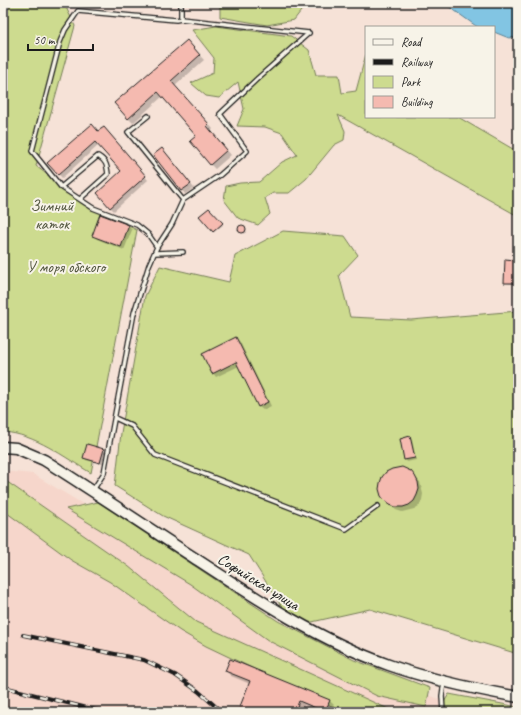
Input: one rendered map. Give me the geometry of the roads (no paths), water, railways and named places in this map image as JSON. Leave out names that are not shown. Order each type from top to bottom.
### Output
[{"type":"main road","name":"Софийская улица","points":[[3,447],[16,448],[44,460],[255,598],[342,646],[389,665],[444,681],[518,697]]},
{"type":"lane","points":[[181,3],[181,19]]},
{"type":"lane","points":[[93,491],[104,473],[134,313],[149,265],[157,247],[172,224],[183,200],[220,175],[247,151],[220,114],[309,33],[181,19],[176,20],[78,11],[65,30],[60,42],[32,151],[60,187],[93,208],[137,224],[148,234],[157,247]]},
{"type":"lane","points":[[148,116],[128,132],[183,200]]},
{"type":"lane","points":[[60,187],[98,156],[104,159],[107,164],[108,174],[80,199]]},
{"type":"lane","points":[[155,253],[183,252]]},
{"type":"lane","points":[[115,418],[132,426],[155,455],[346,530],[378,506]]},
{"type":"lane","points":[[443,712],[442,696],[444,681]]},
{"type":"water","points":[[444,3],[518,3],[518,37],[509,38],[495,32],[495,26],[476,26]]},
{"type":"railway","points":[[23,635],[144,660],[175,675],[198,691],[222,712]]},
{"type":"railway","points":[[8,688],[103,712]]},
{"type":"park label","name":"Зимний каток","points":[[52,214]]},
{"type":"park label","name":"У моря обского","points":[[66,266]]}]
